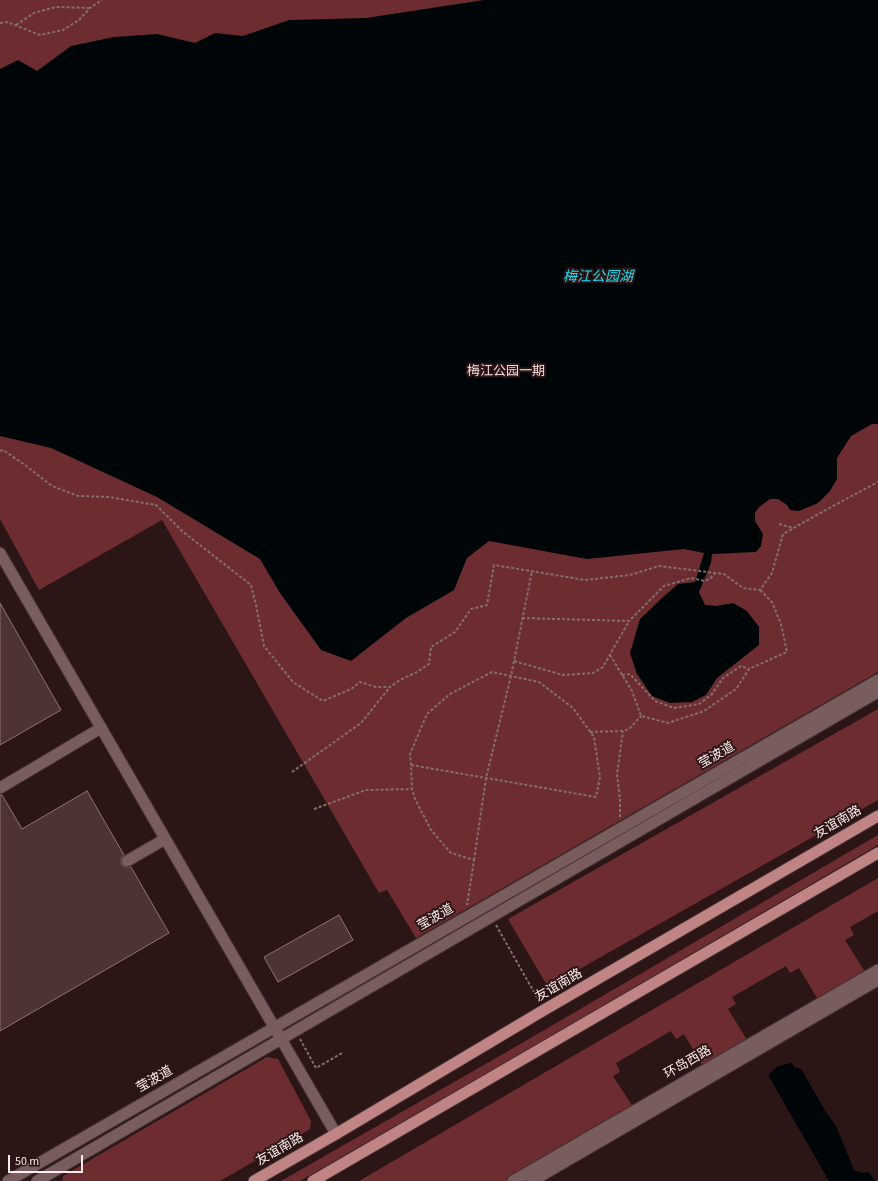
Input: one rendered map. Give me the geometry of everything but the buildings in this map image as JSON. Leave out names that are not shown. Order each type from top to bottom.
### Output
[{"type":"main road","name":"友谊南路","points":[[254,1181],[878,816]]},
{"type":"main road","points":[[313,1181],[878,853]]},
{"type":"street","points":[[0,553],[336,1134]]},
{"type":"street","name":"莹波道","points":[[8,1181],[878,680]]},
{"type":"street","name":"莹波道","points":[[37,1181],[54,1176],[296,1030],[878,692]]},
{"type":"street","points":[[0,788],[101,728]]},
{"type":"street","points":[[127,861],[165,839]]},
{"type":"street","name":"环岛西路","points":[[513,1181],[878,970]]},
{"type":"street","name":"环岛西路","points":[[532,1181],[878,980]]},
{"type":"path","points":[[0,23],[8,22],[40,35],[63,30],[79,20],[90,8],[102,0]]},
{"type":"path","points":[[15,25],[34,13],[56,7],[90,8]]},
{"type":"path","points":[[0,451],[3,450],[9,454],[52,486],[78,496],[109,498],[156,505],[182,531],[251,586],[264,646],[293,682],[323,702],[351,689],[360,682],[376,687],[390,686]]},
{"type":"path","points":[[760,590],[772,573],[783,534],[878,482]]},
{"type":"path","points":[[779,524],[794,528]]},
{"type":"path","points":[[292,772],[361,723],[390,686],[429,664],[431,647],[455,632],[471,609],[487,605],[494,565],[585,580],[630,575],[659,566],[713,572],[724,574],[743,588],[760,590],[772,602],[781,624],[787,652],[748,669],[736,688],[704,711],[668,723],[641,716]]},
{"type":"path","points":[[465,918],[486,778],[514,661],[532,571]]},
{"type":"path","points":[[514,661],[563,675],[593,673],[603,667],[629,621],[664,586],[691,578],[705,581],[710,579],[713,572]]},
{"type":"path","points":[[522,618],[629,621]]},
{"type":"path","points":[[610,655],[632,691],[641,716]]},
{"type":"path","points":[[622,675],[630,674],[655,701],[674,708],[699,704],[712,694],[723,678],[740,666],[748,669]]},
{"type":"path","points":[[411,765],[596,797],[600,777],[594,737],[573,708],[539,682],[492,672],[450,694],[427,714],[410,754],[412,789],[415,799],[431,830],[451,853],[474,860]]},
{"type":"path","points":[[590,732],[623,731],[629,729],[641,716]]},
{"type":"path","points":[[620,828],[620,799],[616,774],[623,731]]},
{"type":"path","points":[[314,809],[366,790],[412,789]]},
{"type":"path","points":[[492,917],[544,1010]]},
{"type":"path","points":[[296,1030],[316,1068],[342,1053]]},
{"type":"green space","name":"梅江公园湖","points":[[0,0],[878,0],[878,672],[416,938],[387,890],[379,893],[162,520],[39,590],[0,519]]},
{"type":"green space","points":[[878,709],[878,800],[548,987],[508,919]]},
{"type":"green space","points":[[878,835],[878,845],[515,1057],[300,1181],[281,1181],[510,1050]]},
{"type":"green space","points":[[878,878],[878,911],[850,927],[854,935],[845,940],[867,975],[820,1003],[799,968],[790,973],[786,966],[732,997],[736,1004],[728,1009],[749,1043],[705,1070],[684,1034],[676,1039],[671,1031],[616,1063],[620,1072],[613,1076],[635,1110],[515,1181],[359,1181]]},
{"type":"green space","points":[[267,1057],[278,1059],[311,1121],[310,1129],[220,1181],[62,1181],[63,1176]]},
{"type":"water","name":"梅江公园湖","points":[[484,0],[878,0],[878,424],[872,424],[851,436],[837,458],[837,479],[830,491],[818,503],[799,511],[790,510],[787,505],[778,499],[770,499],[759,507],[755,513],[755,521],[763,534],[761,546],[756,552],[712,554],[711,563],[699,592],[705,605],[716,606],[733,603],[747,611],[759,627],[759,645],[717,678],[706,695],[692,702],[670,703],[652,696],[637,674],[630,653],[640,619],[678,584],[695,582],[704,553],[684,549],[587,559],[489,541],[467,558],[454,590],[406,618],[351,661],[321,650],[280,593],[260,559],[157,497],[51,448],[0,436],[0,69],[18,60],[37,71],[71,46],[114,37],[157,34],[195,43],[215,33],[243,36],[289,20],[366,18]]},
{"type":"water","points":[[792,1063],[794,1067],[801,1069],[836,1126],[854,1170],[863,1173],[869,1172],[875,1181],[829,1181],[768,1075],[778,1066]]},
{"type":"park label","name":"梅江公园一期","points":[[506,372]]}]
